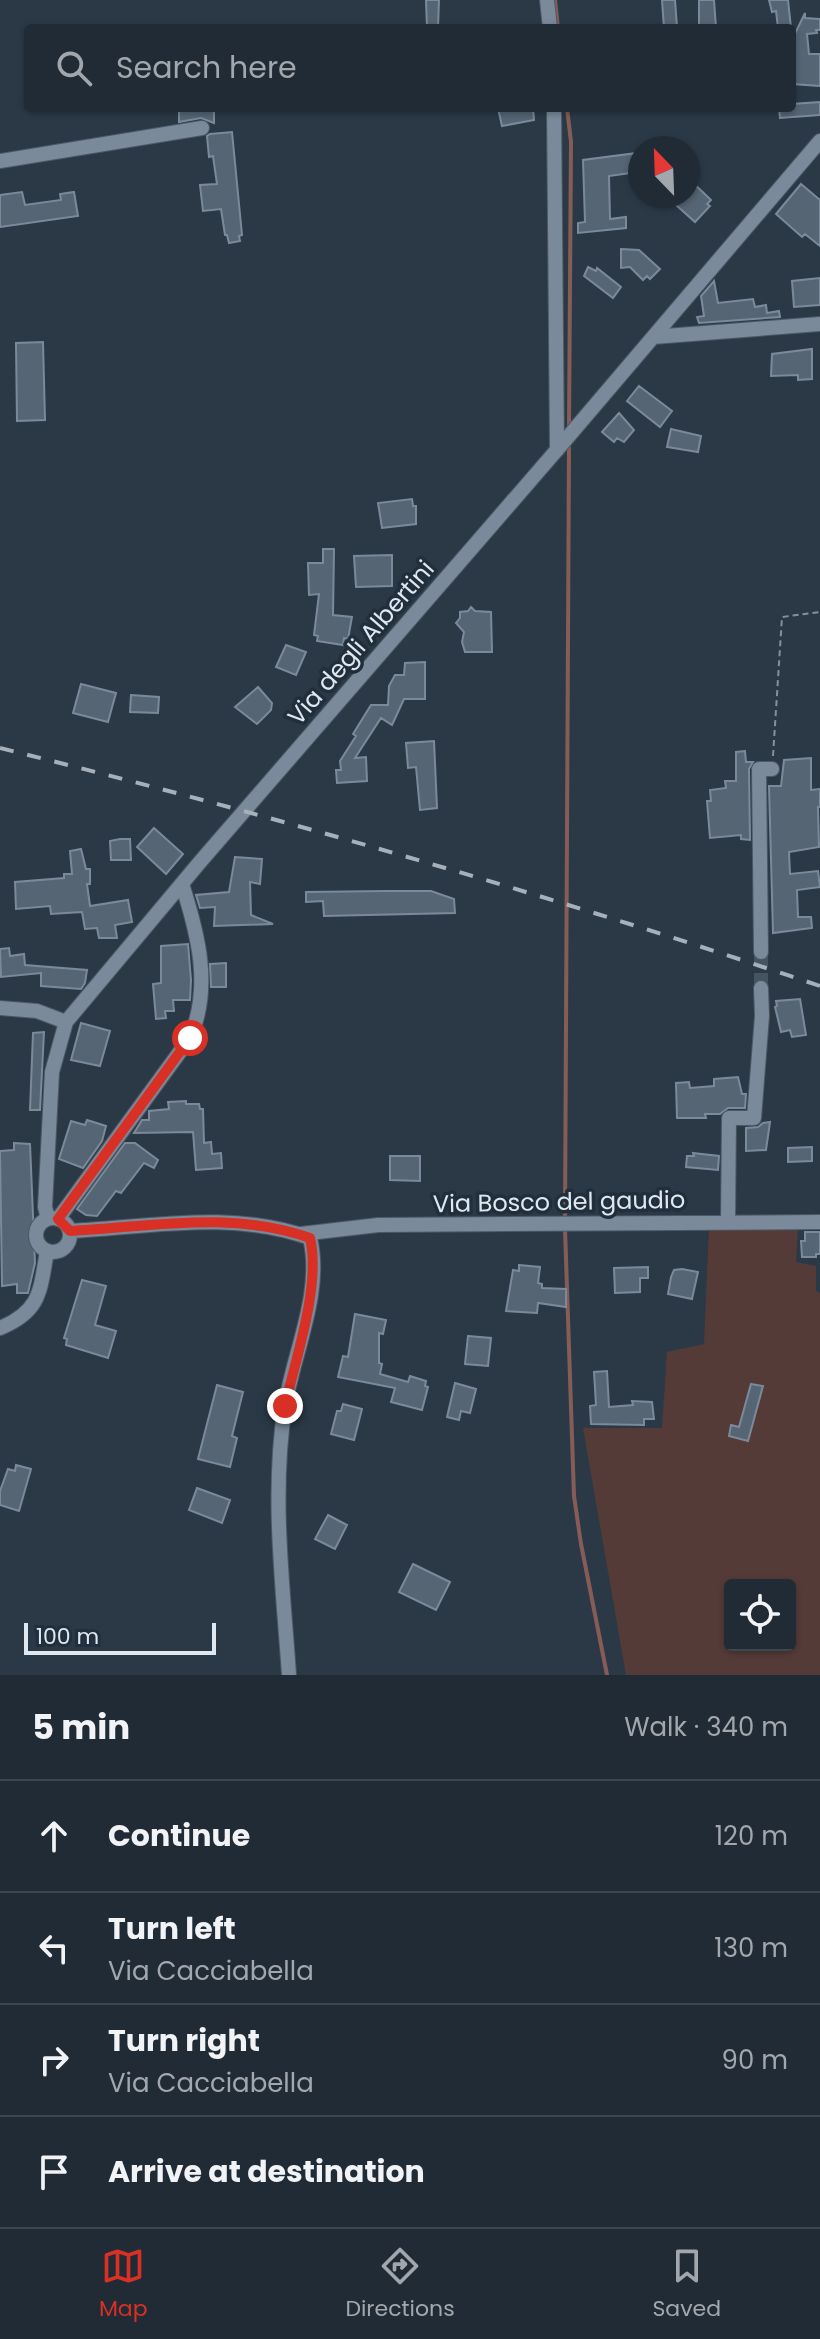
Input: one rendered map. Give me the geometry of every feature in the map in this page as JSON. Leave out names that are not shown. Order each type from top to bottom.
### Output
[{"type":"street","points":[[547,0],[550,24]]},
{"type":"street","points":[[554,112],[565,441]]},
{"type":"street","points":[[0,161],[202,128]]},
{"type":"street","name":"Via degli Albertini","points":[[53,1219],[45,1207],[52,1072],[66,1022],[820,141]]},
{"type":"street","points":[[653,337],[820,324]]},
{"type":"street","points":[[761,952],[759,769],[772,769]]},
{"type":"street","points":[[53,1219],[70,1231],[66,1246],[58,1251],[47,1251],[40,1247],[36,1237],[40,1224],[53,1219],[190,1038],[198,1021],[201,949],[182,884]]},
{"type":"street","points":[[728,1222],[729,1118],[754,1118],[762,1016],[761,988]]},
{"type":"street","points":[[0,1008],[37,1011],[66,1022]]},
{"type":"street","name":"Via Bosco del gaudio","points":[[70,1231],[234,1221],[299,1234],[378,1225],[820,1222]]},
{"type":"street","points":[[289,1675],[279,1534],[279,1473],[285,1406],[315,1259],[310,1238],[299,1234]]},
{"type":"street","points":[[0,1328],[27,1314],[38,1299],[47,1251]]},
{"type":"path","points":[[772,769],[782,617],[820,612]]},
{"type":"shaded area","points":[[709,1227],[798,1227],[796,1262],[816,1266],[816,1291],[820,1293],[820,1675],[626,1675],[583,1428],[662,1428],[667,1352],[704,1344]]},
{"type":"building","points":[[426,0],[439,0],[438,24],[427,24]]},
{"type":"building","points":[[662,0],[675,0],[677,24],[664,24]]},
{"type":"building","points":[[699,0],[714,0],[716,24],[699,24]]},
{"type":"building","points":[[769,0],[788,0],[791,24],[778,24],[776,11],[772,12]]},
{"type":"building","points":[[805,13],[805,18],[820,19],[820,30],[807,34],[809,54],[820,54],[820,86],[796,84],[796,32]]},
{"type":"building","points":[[820,102],[820,115],[780,118],[779,112],[796,112],[796,104]]},
{"type":"building","points":[[179,112],[214,112],[214,123],[201,118],[179,122]]},
{"type":"building","points":[[499,112],[533,112],[534,120],[502,126]]},
{"type":"building","points":[[232,132],[242,235],[239,236],[240,241],[229,243],[221,209],[203,211],[200,185],[217,184],[207,136]]},
{"type":"building","points":[[628,154],[628,173],[609,176],[610,219],[626,217],[626,228],[578,233],[578,223],[585,222],[583,160]]},
{"type":"building","points":[[801,184],[820,200],[820,246],[805,234],[802,237],[776,214]]},
{"type":"building","points":[[700,189],[711,200],[707,204],[710,206],[695,222],[679,208],[700,208]]},
{"type":"building","points":[[22,192],[25,205],[61,200],[60,194],[74,192],[78,216],[0,227],[0,195]]},
{"type":"building","points":[[621,249],[639,250],[660,269],[650,279],[647,276],[643,280],[630,267],[621,268]]},
{"type":"building","points":[[588,267],[596,271],[597,268],[621,287],[613,298],[584,276]]},
{"type":"building","points":[[820,278],[820,305],[794,307],[792,281]]},
{"type":"building","points":[[714,281],[718,303],[753,299],[755,307],[766,305],[767,313],[779,311],[780,317],[699,323],[697,317],[704,316],[701,296]]},
{"type":"building","points":[[43,342],[45,420],[17,421],[16,343]]},
{"type":"building","points":[[812,349],[812,379],[798,380],[798,375],[771,376],[772,354]]},
{"type":"building","points":[[639,386],[672,411],[660,427],[627,401]]},
{"type":"building","points":[[619,413],[634,430],[624,442],[617,438],[614,442],[602,432]]},
{"type":"building","points":[[671,429],[701,436],[698,452],[667,447]]},
{"type":"building","points":[[412,499],[413,506],[416,506],[416,524],[382,528],[378,503]]},
{"type":"building","points":[[323,549],[334,549],[333,615],[352,617],[348,639],[344,638],[343,645],[317,641],[318,636],[314,635],[319,594],[309,595],[308,563],[323,563]]},
{"type":"building","points":[[392,555],[392,586],[356,587],[354,556]]},
{"type":"building","points":[[471,607],[475,611],[491,612],[492,652],[465,652],[462,642],[464,632],[456,623],[460,612],[468,611]]},
{"type":"building","points":[[286,645],[306,652],[296,675],[276,667]]},
{"type":"building","points":[[425,662],[425,699],[404,699],[392,725],[381,718],[355,758],[366,757],[367,781],[337,783],[336,770],[341,770],[340,761],[371,705],[388,705],[389,686],[395,675],[404,675],[405,663]]},
{"type":"building","points":[[81,684],[116,693],[108,722],[73,713]]},
{"type":"building","points":[[258,687],[272,703],[271,710],[257,724],[235,707]]},
{"type":"building","points":[[131,695],[159,697],[158,713],[130,712]]},
{"type":"building","points":[[434,741],[437,808],[420,810],[416,767],[408,768],[406,743]]},
{"type":"building","points":[[745,751],[746,762],[753,762],[749,769],[750,840],[741,839],[741,835],[710,838],[707,801],[711,801],[710,790],[726,788],[725,781],[736,781],[736,752]]},
{"type":"building","points":[[811,758],[811,790],[820,789],[819,847],[789,852],[790,874],[818,871],[820,887],[797,890],[798,917],[811,917],[812,928],[773,933],[769,786],[781,786],[784,760]]},
{"type":"building","points":[[154,828],[183,854],[166,874],[137,847]]},
{"type":"building","points":[[130,839],[131,860],[111,860],[110,841]]},
{"type":"building","points":[[81,849],[86,869],[90,869],[90,884],[87,884],[90,906],[128,900],[132,922],[115,925],[117,938],[99,938],[97,928],[85,929],[82,912],[51,914],[50,906],[16,909],[15,882],[64,878],[64,874],[72,874],[70,851]]},
{"type":"building","points":[[235,857],[262,859],[260,884],[250,882],[251,915],[273,924],[214,926],[215,907],[200,908],[196,895],[229,892]]},
{"type":"building","points":[[431,891],[454,899],[455,913],[324,916],[323,901],[306,902],[306,892]]},
{"type":"building","points":[[188,944],[190,1000],[173,1000],[174,1011],[165,1011],[166,1018],[156,1019],[153,984],[161,983],[161,946]]},
{"type":"building","points":[[9,948],[10,956],[24,954],[25,965],[87,970],[85,983],[81,989],[41,986],[41,973],[1,977],[0,949]]},
{"type":"building","points":[[226,963],[226,987],[211,987],[210,964]]},
{"type":"building","points":[[800,999],[806,1035],[792,1037],[790,1030],[781,1032],[776,1001]]},
{"type":"building","points":[[81,1023],[110,1031],[100,1066],[71,1060]]},
{"type":"building","points":[[44,1032],[40,1110],[30,1110],[33,1033]]},
{"type":"building","points":[[738,1077],[742,1094],[746,1094],[745,1108],[728,1108],[720,1114],[705,1114],[706,1118],[677,1118],[676,1083],[689,1082],[690,1088],[714,1086],[714,1079]]},
{"type":"building","points":[[186,1101],[186,1104],[199,1104],[203,1109],[204,1143],[211,1142],[212,1154],[221,1153],[222,1168],[196,1170],[193,1132],[134,1133],[142,1120],[149,1120],[149,1111],[169,1109],[168,1102]]},
{"type":"building","points":[[87,1120],[106,1126],[102,1141],[83,1168],[59,1159],[71,1121],[85,1125]]},
{"type":"building","points":[[770,1122],[766,1150],[746,1151],[746,1128]]},
{"type":"building","points":[[14,1143],[30,1144],[35,1263],[28,1293],[17,1293],[17,1284],[2,1286],[0,1151],[14,1150]]},
{"type":"building","points":[[125,1143],[135,1143],[158,1160],[154,1168],[144,1163],[121,1193],[116,1191],[97,1216],[86,1215],[77,1209]]},
{"type":"building","points":[[812,1147],[812,1161],[788,1162],[788,1148]]},
{"type":"building","points":[[693,1153],[719,1156],[718,1170],[686,1167],[687,1156],[694,1156]]},
{"type":"building","points":[[390,1156],[420,1156],[420,1181],[390,1180]]},
{"type":"building","points":[[805,1232],[820,1232],[820,1254],[816,1257],[802,1257],[801,1241],[805,1241]]},
{"type":"building","points":[[519,1265],[540,1267],[538,1283],[542,1284],[542,1288],[566,1289],[566,1307],[538,1303],[537,1313],[506,1311],[513,1270],[519,1271]]},
{"type":"building","points":[[648,1267],[648,1278],[640,1278],[640,1292],[615,1293],[614,1268]]},
{"type":"building","points":[[674,1270],[698,1272],[692,1299],[668,1294]]},
{"type":"building","points":[[82,1280],[106,1286],[95,1325],[116,1331],[108,1358],[66,1345],[67,1339],[64,1338]]},
{"type":"building","points":[[355,1314],[386,1320],[383,1334],[379,1333],[380,1374],[408,1382],[410,1376],[426,1381],[425,1386],[428,1387],[422,1410],[391,1402],[395,1388],[338,1377],[343,1356],[348,1357]]},
{"type":"building","points":[[468,1336],[491,1338],[488,1366],[465,1364]]},
{"type":"building","points":[[607,1371],[609,1407],[633,1405],[632,1401],[652,1402],[654,1419],[644,1419],[644,1425],[591,1424],[590,1406],[596,1405],[594,1372]]},
{"type":"building","points":[[455,1383],[476,1389],[470,1413],[461,1411],[459,1420],[447,1417]]},
{"type":"building","points":[[751,1384],[763,1386],[748,1441],[729,1436],[731,1425],[739,1427]]},
{"type":"building","points":[[217,1385],[243,1392],[232,1436],[237,1438],[230,1467],[198,1459]]},
{"type":"building","points":[[343,1404],[362,1409],[354,1440],[331,1434],[337,1411],[341,1411]]},
{"type":"building","points":[[16,1465],[31,1469],[19,1511],[0,1505],[0,1491],[8,1469],[15,1471]]},
{"type":"building","points":[[197,1488],[230,1500],[222,1523],[189,1510]]},
{"type":"building","points":[[328,1515],[347,1525],[335,1549],[315,1539]]},
{"type":"building","points":[[413,1564],[450,1582],[436,1610],[399,1592]]},
{"type":"waterway","points":[[555,0],[558,24]]},
{"type":"waterway","points":[[567,112],[571,142],[569,428]]},
{"type":"waterway","points":[[565,1220],[569,445]]},
{"type":"waterway","points":[[565,1229],[574,1496],[607,1675]]},
{"type":"tunnel","points":[[761,952],[761,988]]},
{"type":"railway","points":[[0,748],[412,858],[820,986]]},
{"type":"route","points":[[190,1038],[58,1219],[70,1231],[234,1221],[286,1229],[310,1238],[315,1259],[310,1294],[285,1406]]}]
